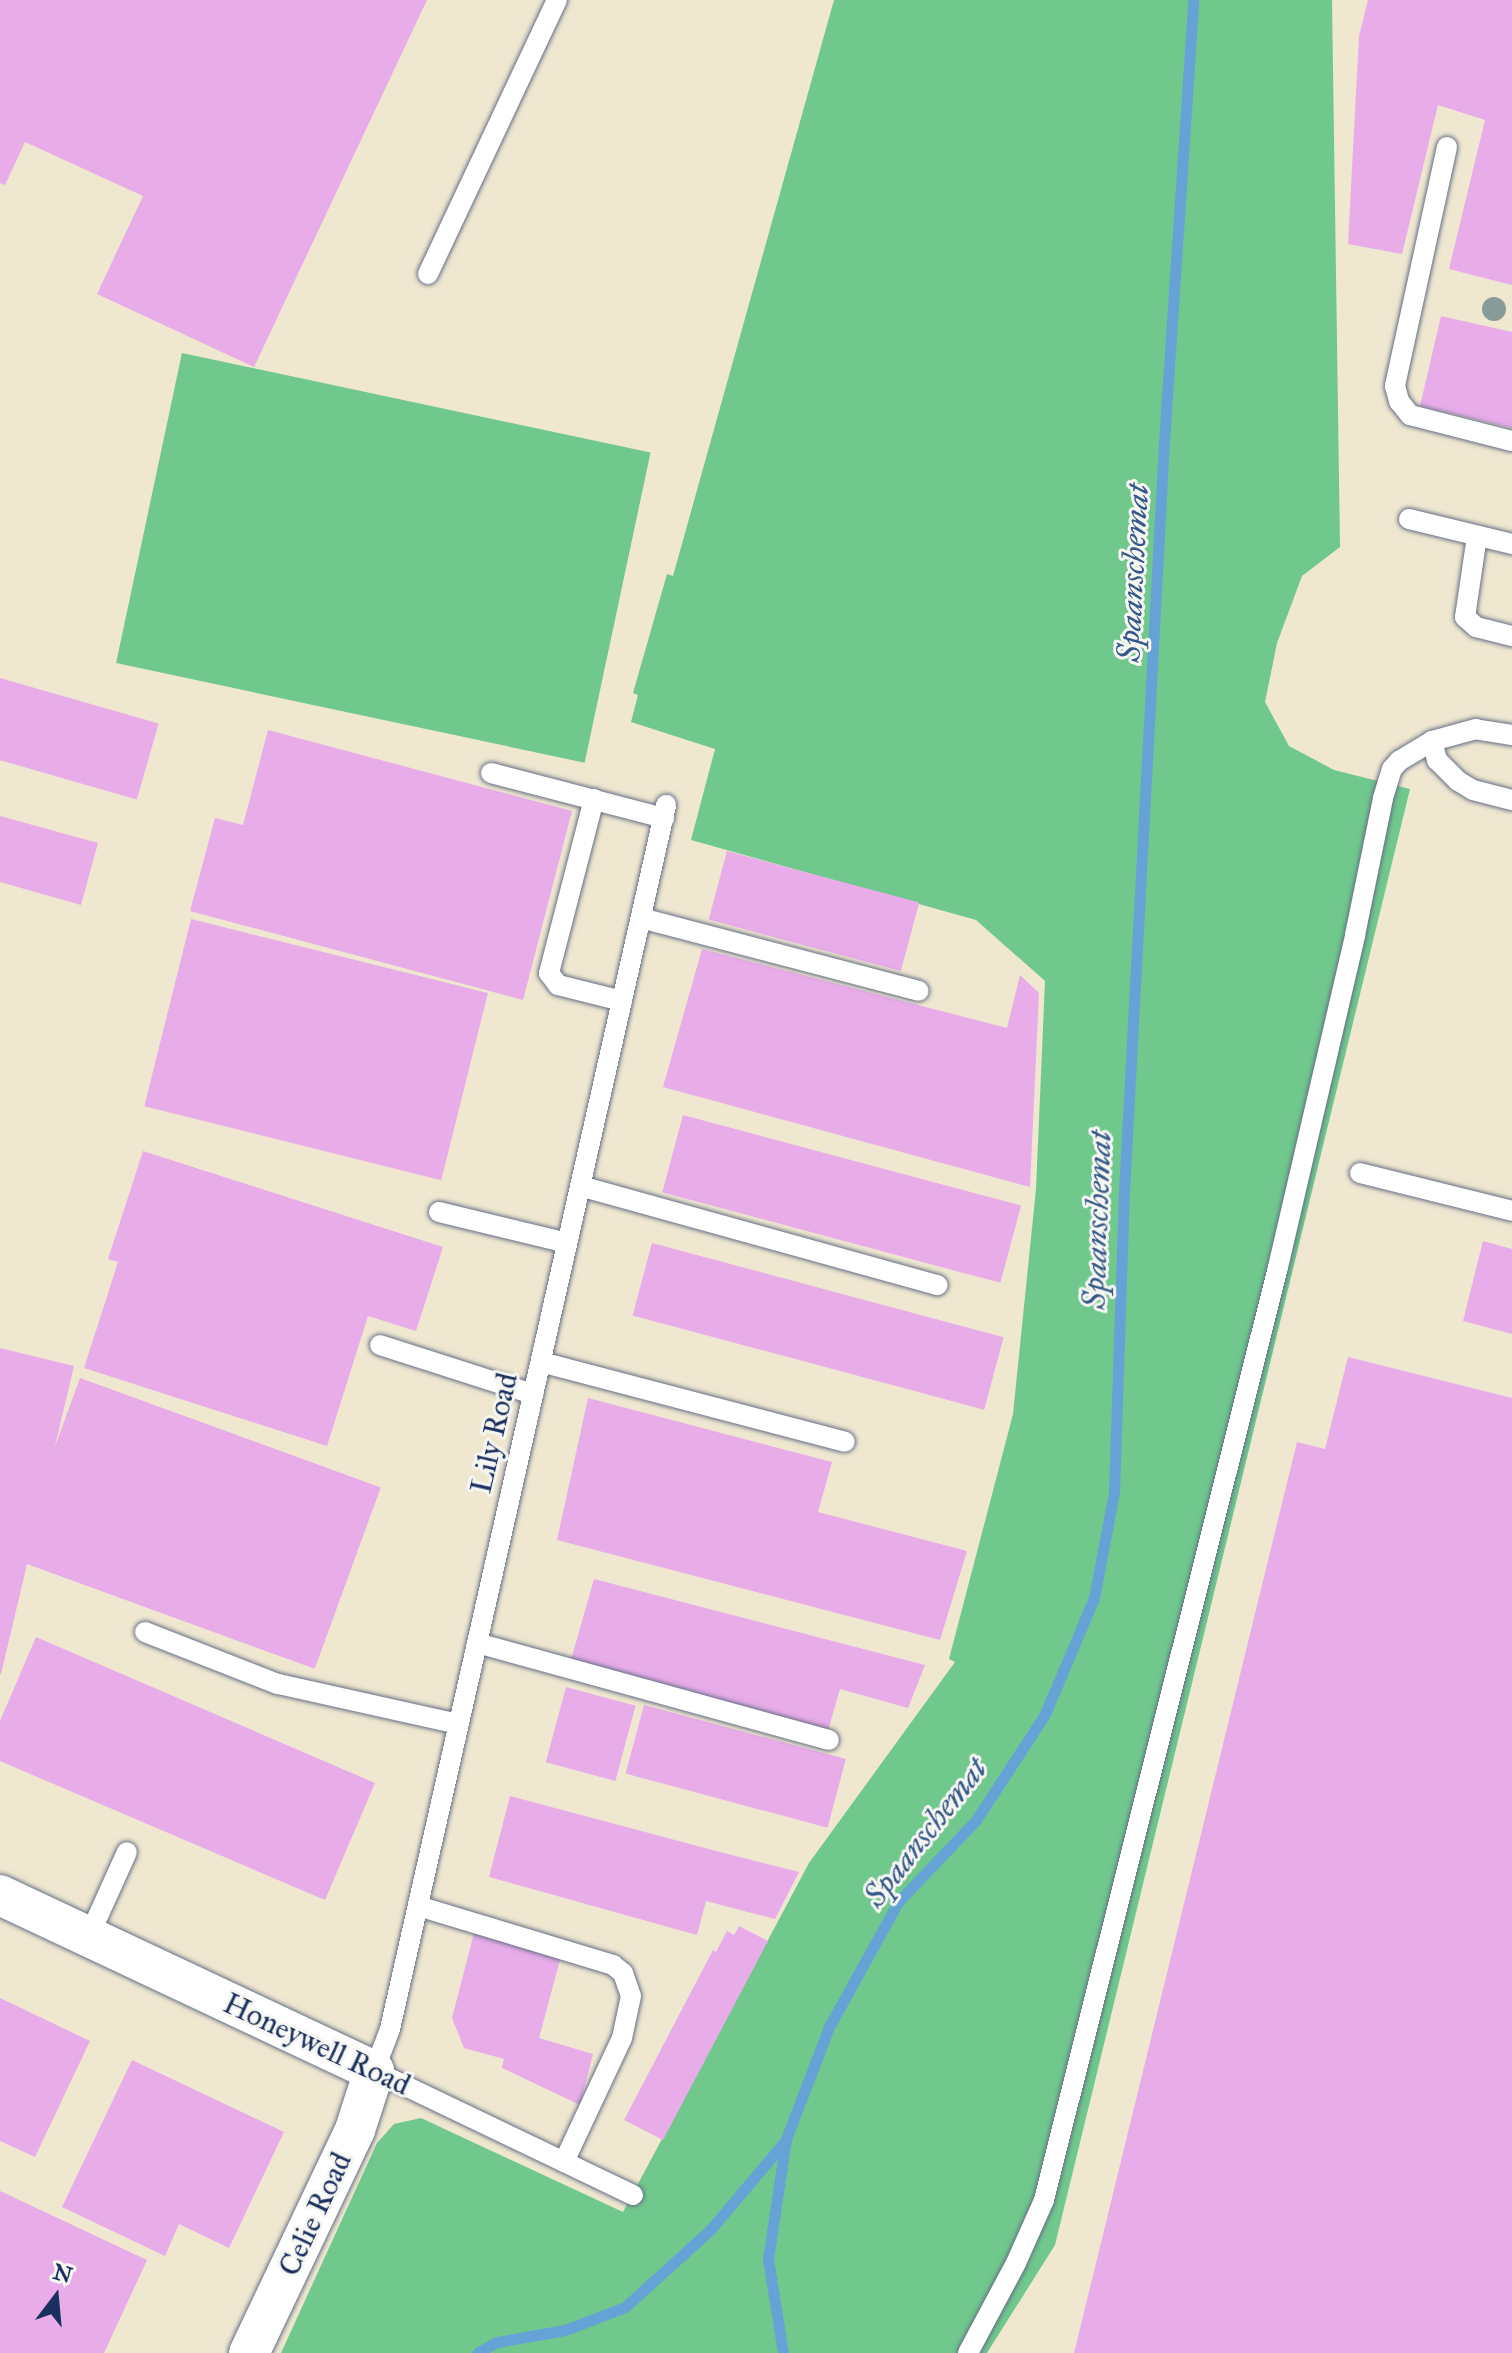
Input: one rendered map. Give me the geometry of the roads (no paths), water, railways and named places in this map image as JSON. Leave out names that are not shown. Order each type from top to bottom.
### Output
[{"type":"street","name":"Honeywell Road","points":[[0,1895],[374,2071]]},
{"type":"street","name":"Celie Road","points":[[249,2353],[355,2130],[374,2071]]},
{"type":"lane","points":[[428,274],[557,0]]},
{"type":"lane","points":[[1447,147],[1395,386],[1399,401],[1410,415],[1512,441]]},
{"type":"lane","points":[[1409,519],[1512,544]]},
{"type":"lane","points":[[1477,536],[1465,617],[1476,627],[1512,636]]},
{"type":"lane","points":[[968,2353],[1016,2263],[1044,2200],[1278,1267],[1392,769],[1399,761],[1432,741],[1476,729],[1512,735]]},
{"type":"lane","points":[[1432,741],[1437,760],[1458,781],[1473,790],[1512,800]]},
{"type":"lane","points":[[491,773],[594,799],[549,973],[558,985],[622,1001]]},
{"type":"lane","name":"Lily Road","points":[[374,2071],[390,2029],[665,811],[594,799]]},
{"type":"lane","points":[[641,918],[919,991]]},
{"type":"lane","points":[[1360,1173],[1512,1211]]},
{"type":"lane","points":[[580,1186],[938,1285]]},
{"type":"lane","points":[[439,1212],[567,1243]]},
{"type":"lane","points":[[380,1345],[533,1394]]},
{"type":"lane","points":[[541,1362],[845,1442]]},
{"type":"lane","points":[[145,1632],[278,1684],[459,1724]]},
{"type":"lane","points":[[477,1643],[829,1740]]},
{"type":"lane","points":[[89,1936],[127,1852]]},
{"type":"lane","points":[[418,1906],[613,1965],[623,1973],[631,1996],[622,2038],[564,2162]]},
{"type":"lane","name":"Honeywell Road","points":[[374,2071],[633,2195]]},
{"type":"waterway","name":"Spaanschemat","points":[[783,2353],[768,2259],[786,2139],[829,2027],[898,1902],[976,1820],[1045,1714],[1094,1598],[1114,1492],[1124,1192],[1164,442],[1193,0]]},
{"type":"waterway","points":[[477,2353],[497,2342],[565,2330],[625,2307],[711,2229],[786,2140]]}]
